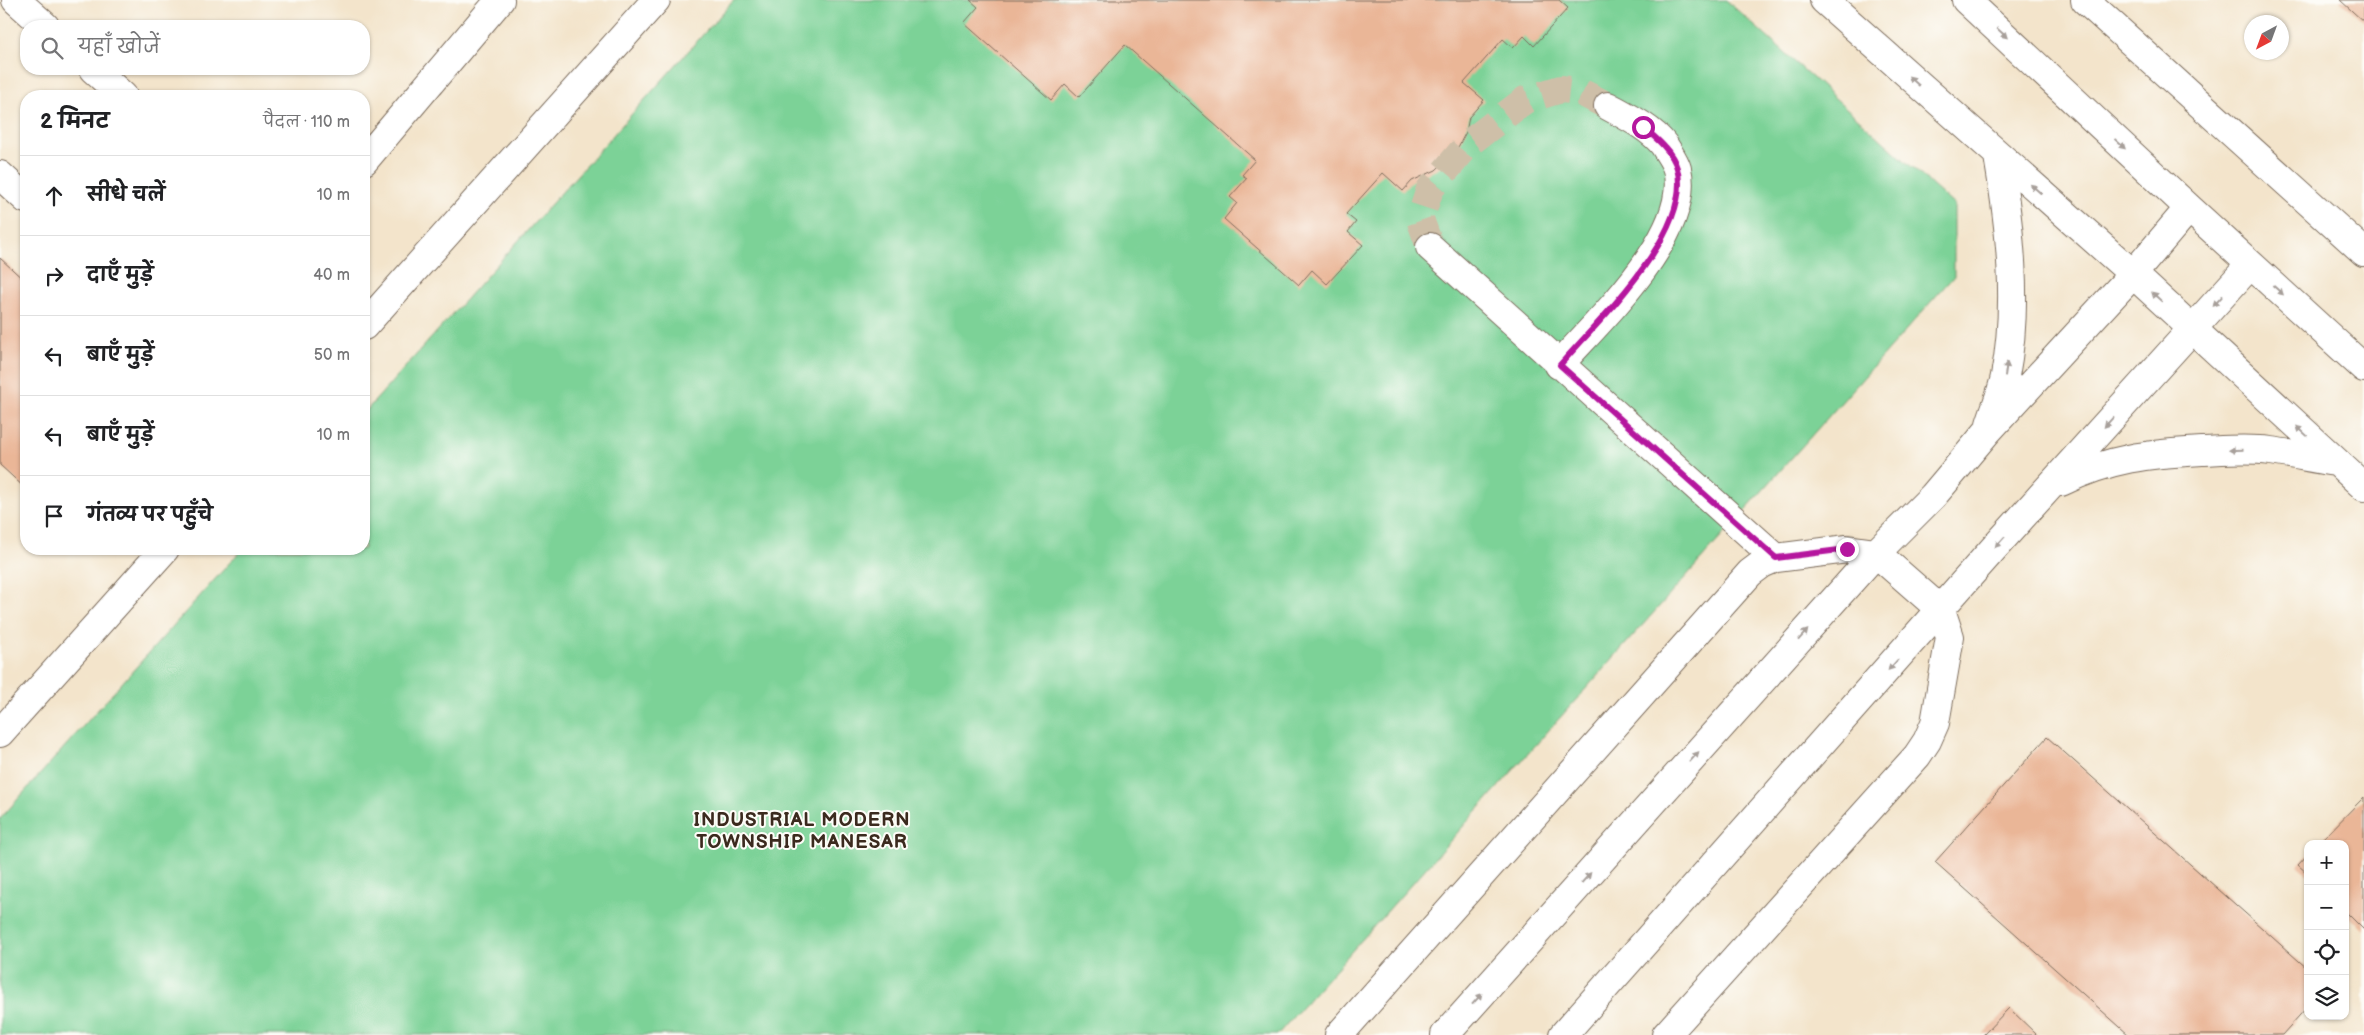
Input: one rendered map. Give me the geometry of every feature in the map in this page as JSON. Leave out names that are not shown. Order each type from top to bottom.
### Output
[{"type":"street","points":[[16,0],[38,20]]},
{"type":"street","points":[[370,154],[500,0]]},
{"type":"street","points":[[370,319],[656,0]]},
{"type":"street","points":[[1824,0],[2133,274],[2364,487]]},
{"type":"street","points":[[1966,0],[2250,265],[2364,368]]},
{"type":"street","points":[[2085,0],[2364,252]]},
{"type":"street","points":[[100,75],[116,90]]},
{"type":"street","points":[[1560,365],[1651,258],[1669,227],[1678,196],[1676,167],[1662,144],[1643,127],[1608,106]]},
{"type":"street","points":[[1987,432],[2005,378],[2010,339],[2011,261],[2007,214],[1998,156]]},
{"type":"street","points":[[0,175],[20,193]]},
{"type":"street","points":[[1445,1035],[1876,553],[1933,496],[1987,432],[2133,274],[2189,208]]},
{"type":"street","points":[[1430,247],[1776,558]]},
{"type":"street","points":[[1563,1035],[2048,489],[2250,265]]},
{"type":"street","points":[[2048,489],[2087,469],[2111,462],[2153,454],[2243,449],[2271,451],[2336,462]]},
{"type":"street","points":[[1340,1035],[1750,573],[1762,564],[1776,558],[1847,549],[1876,553],[1941,610],[1950,636],[1934,723],[1927,742],[1917,756],[1666,1035]]},
{"type":"street","points":[[0,733],[160,555]]},
{"type":"green space","points":[[734,0],[1726,0],[1954,205],[1954,276],[1277,1035],[0,1035],[0,819],[237,555],[370,555],[370,406]]},
{"type":"building","points":[[970,0],[1559,0],[1568,8],[1534,46],[1524,36],[1513,48],[1503,39],[1464,83],[1484,100],[1469,117],[1466,132],[1456,151],[1436,170],[1412,181],[1403,191],[1383,173],[1346,214],[1356,222],[1348,232],[1363,245],[1327,284],[1312,270],[1299,285],[1224,219],[1237,203],[1230,197],[1247,178],[1242,175],[1255,160],[1125,45],[1079,97],[1065,84],[1051,100],[964,23],[978,7]]},
{"type":"building","points":[[2340,0],[2364,0],[2364,22]]},
{"type":"building","points":[[0,258],[20,276],[20,483],[0,465]]},
{"type":"building","points":[[2047,737],[2304,965],[2304,1010],[2282,1035],[2129,1035],[1935,862]]},
{"type":"building","points":[[2364,797],[2364,930],[2349,915],[2349,840],[2322,840]]},
{"type":"building","points":[[2304,858],[2304,870],[2298,865]]},
{"type":"building","points":[[2009,1008],[2037,1035],[1983,1035]]},
{"type":"tunnel","points":[[1430,247],[1420,219],[1430,189],[1469,143],[1525,100],[1561,89],[1579,91],[1608,106]]},
{"type":"district","name":"INDUSTRIAL MODERN TOWNSHIP MANESAR","points":[[802,831]]},
{"type":"route","points":[[1643,127],[1662,144],[1676,167],[1678,196],[1669,227],[1651,258],[1560,365],[1776,558],[1847,549]]}]
